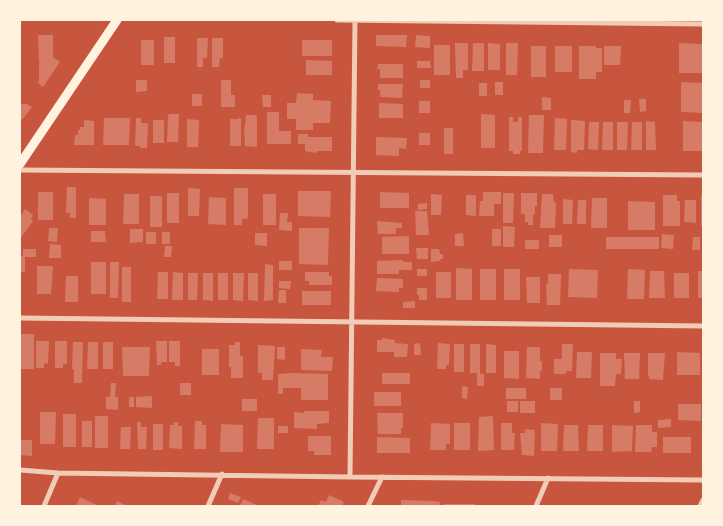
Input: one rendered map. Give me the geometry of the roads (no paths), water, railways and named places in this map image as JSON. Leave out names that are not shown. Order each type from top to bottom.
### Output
[{"type":"main road","points":[[20,164],[117,20]]},
{"type":"street","points":[[337,20],[703,24]]},
{"type":"street","points":[[350,477],[355,20]]},
{"type":"street","points":[[20,170],[703,175]]},
{"type":"street","points":[[20,318],[703,326]]},
{"type":"street","points":[[20,470],[350,477],[703,480]]},
{"type":"street","points":[[44,506],[58,472]]},
{"type":"street","points":[[208,506],[222,474]]},
{"type":"street","points":[[368,506],[382,477]]},
{"type":"street","points":[[536,506],[548,478]]},
{"type":"street","points":[[700,506],[703,500]]}]
